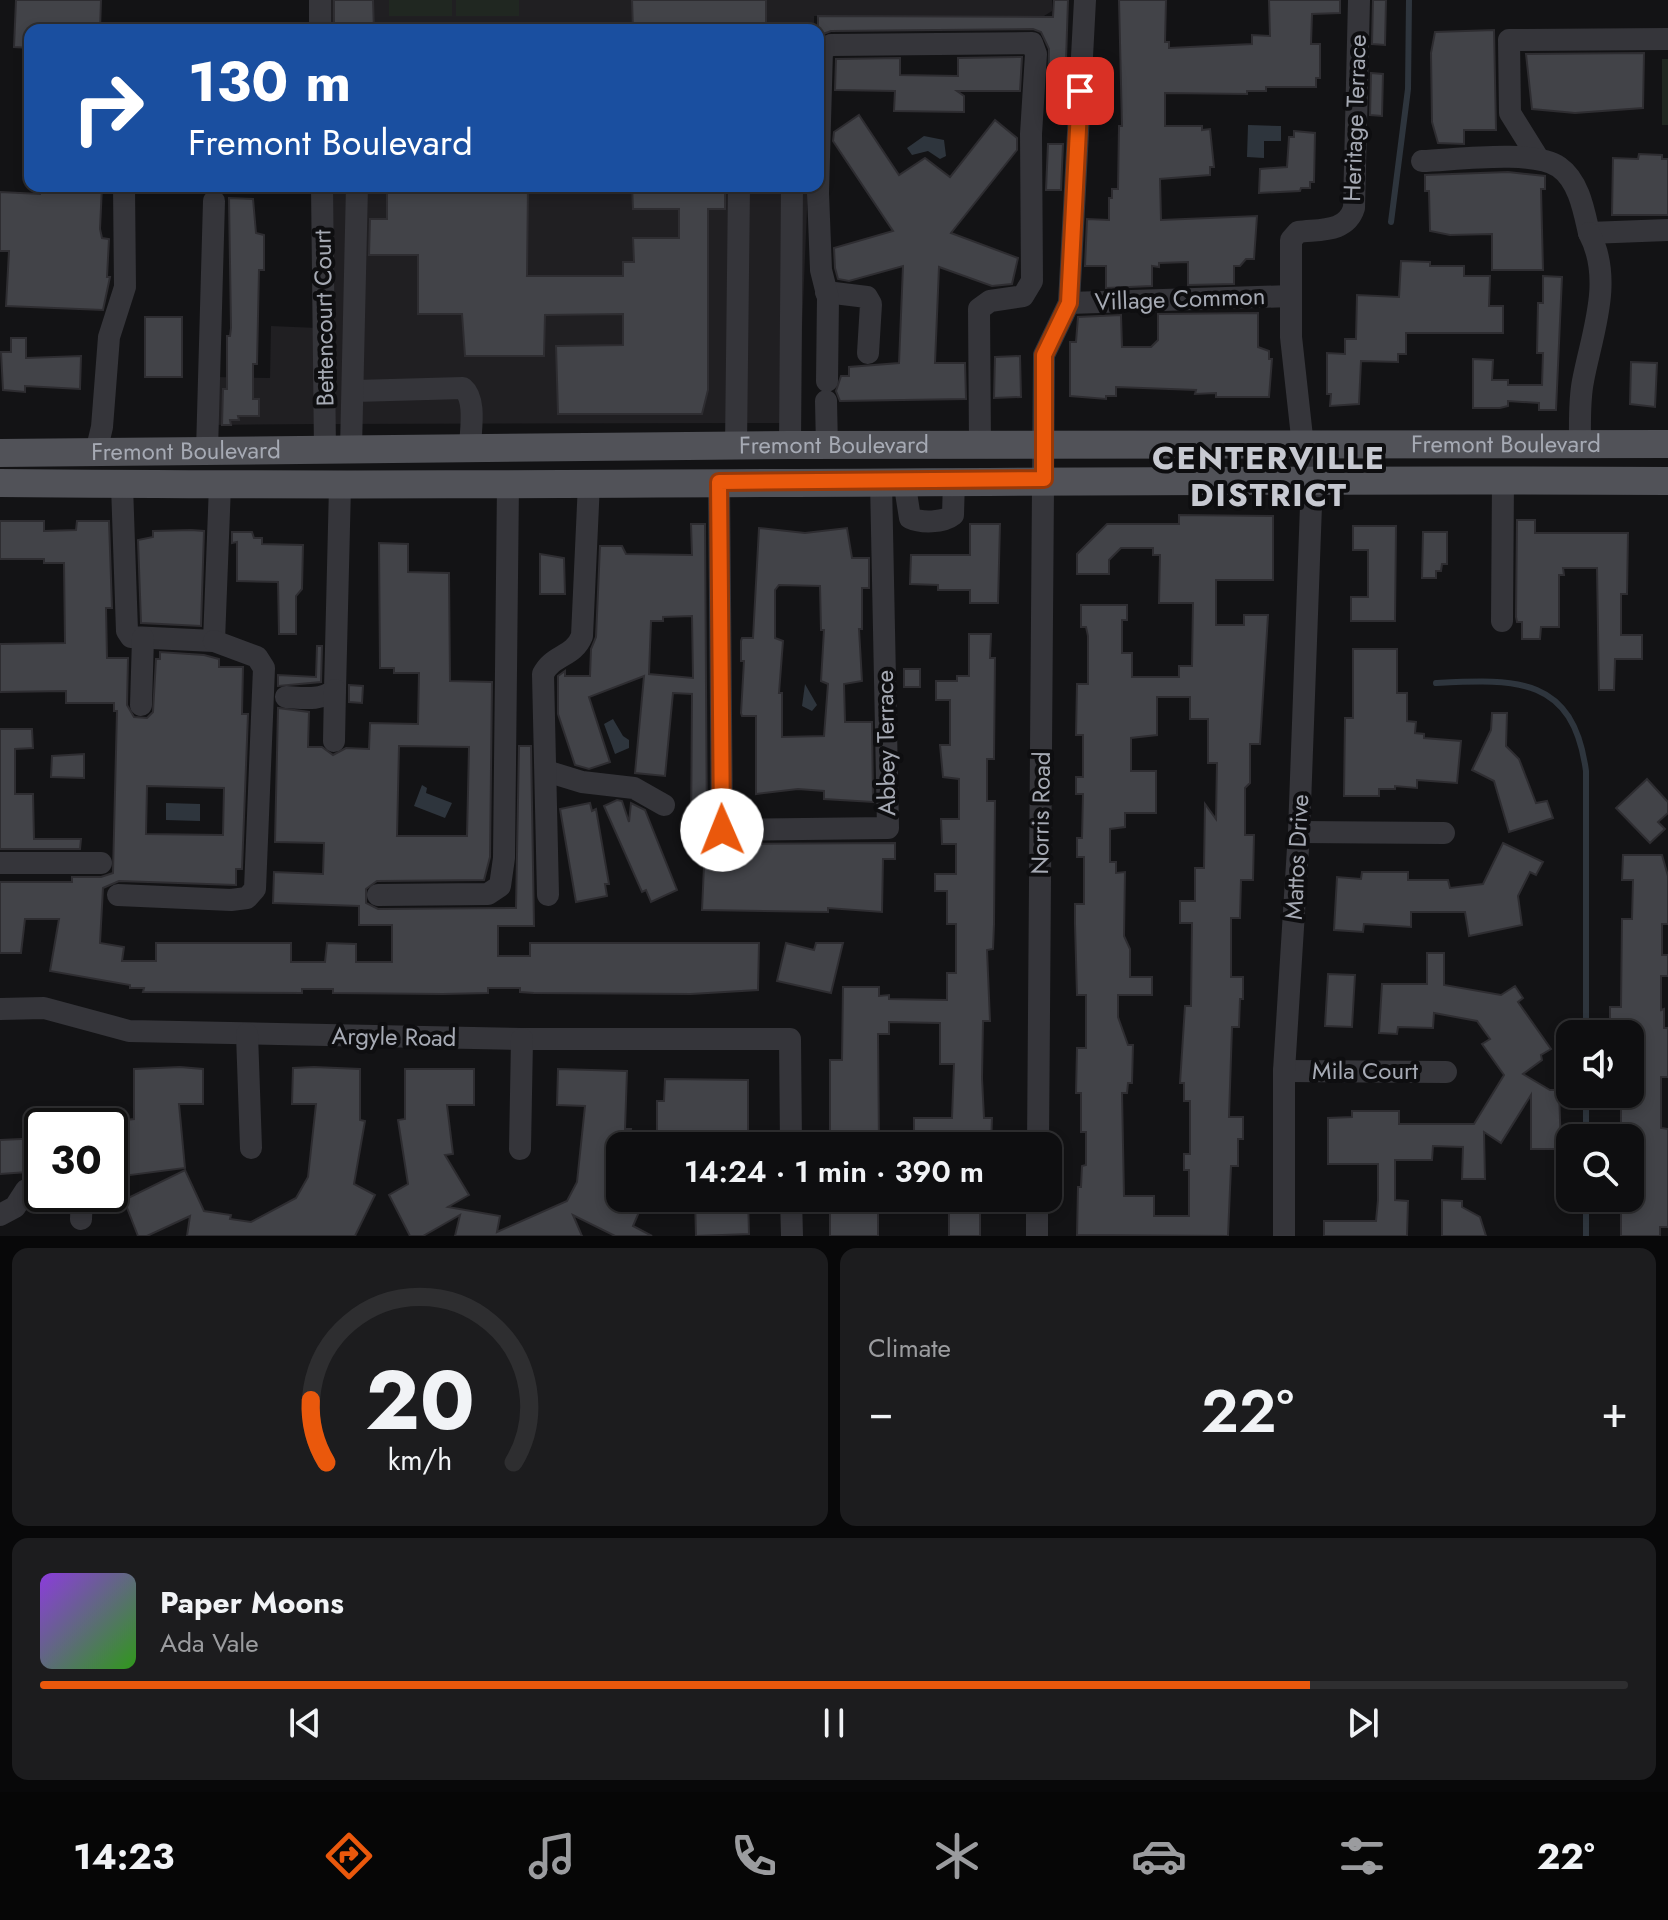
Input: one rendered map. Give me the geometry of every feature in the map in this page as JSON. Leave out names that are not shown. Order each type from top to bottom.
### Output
[{"type":"main road","name":"Fremont Boulevard","points":[[0,453],[790,445],[1668,444]]},
{"type":"main road","name":"Fremont Boulevard","points":[[0,483],[340,486],[1312,478],[1668,481]]},
{"type":"street","points":[[320,0],[320,24]]},
{"type":"street","points":[[1069,303],[1085,0]]},
{"type":"street","name":"Heritage Terrace","points":[[1312,478],[1303,446],[1291,337],[1291,240],[1298,232],[1340,227],[1350,219],[1354,208],[1359,0]]},
{"type":"street","points":[[1538,158],[1510,113],[1509,40],[1668,39]]},
{"type":"street","points":[[824,49],[831,45],[1032,43],[1036,54],[1031,134],[1032,281],[1023,296],[990,301],[979,309],[980,445]]},
{"type":"street","points":[[1422,161],[1538,158],[1560,167],[1581,197],[1589,233],[1598,249],[1601,305],[1582,385],[1580,444]]},
{"type":"street","points":[[96,452],[102,427],[109,337],[125,287],[124,192]]},
{"type":"street","name":"Bettencourt Court","points":[[322,192],[338,450]]},
{"type":"street","points":[[338,450],[355,391],[357,192]]},
{"type":"street","points":[[736,446],[739,192]]},
{"type":"street","points":[[790,445],[792,192]]},
{"type":"street","points":[[818,192],[821,270],[826,292],[827,447]]},
{"type":"street","points":[[207,451],[214,201]]},
{"type":"street","points":[[1589,233],[1668,230]]},
{"type":"street","points":[[826,292],[867,297],[871,304],[868,353]]},
{"type":"street","name":"Village Common","points":[[1069,303],[1291,296]]},
{"type":"street","name":"Norris Road","points":[[1038,1132],[1044,355],[1069,303]]},
{"type":"street","points":[[355,391],[463,388],[469,393],[470,449]]},
{"type":"street","name":"Mattos Drive","points":[[1284,1236],[1284,1071],[1299,832],[1312,478]]},
{"type":"street","points":[[893,480],[910,518],[927,521],[947,520],[953,515],[954,480]]},
{"type":"street","name":"Abbey Terrace","points":[[719,482],[722,830],[888,828],[893,480]]},
{"type":"street","points":[[1502,621],[1503,480]]},
{"type":"street","points":[[548,895],[543,674],[547,665],[577,648],[582,636],[589,483]]},
{"type":"street","points":[[378,895],[488,894],[500,886],[504,858],[508,484]]},
{"type":"street","points":[[118,895],[231,900],[247,898],[255,889],[264,668],[257,657],[214,641],[131,637],[124,610],[122,485]]},
{"type":"street","points":[[214,641],[220,485]]},
{"type":"street","points":[[334,741],[340,486]]},
{"type":"street","points":[[141,705],[143,638]]},
{"type":"street","points":[[286,697],[313,699],[326,697],[335,690]]},
{"type":"street","points":[[546,771],[582,782],[634,788],[664,805]]},
{"type":"street","points":[[1299,832],[1444,833]]},
{"type":"street","points":[[0,863],[101,863]]},
{"type":"street","name":"Argyle Road","points":[[0,1009],[44,1008],[129,1031],[522,1039],[790,1039],[791,1132]]},
{"type":"street","points":[[247,1034],[251,1148]]},
{"type":"street","points":[[520,1149],[522,1039]]},
{"type":"street","name":"Mila Court","points":[[1284,1071],[1446,1072]]},
{"type":"street","points":[[0,1215],[15,1207],[24,1193]]},
{"type":"street","points":[[81,1212],[81,1219]]},
{"type":"street","points":[[791,1212],[792,1236]]},
{"type":"street","points":[[1037,1212],[1037,1236]]},
{"type":"shaded area","points":[[324,0],[1052,0],[1052,11],[1044,16],[814,16],[814,24],[325,24]]},
{"type":"shaded area","points":[[389,0],[452,0],[452,16],[389,16]]},
{"type":"shaded area","points":[[456,0],[519,0],[519,16],[456,16]]},
{"type":"shaded area","points":[[1662,59],[1668,59],[1668,125],[1662,125]]},
{"type":"shaded area","points":[[1248,125],[1281,126],[1281,141],[1264,141],[1264,158],[1247,157]]},
{"type":"shaded area","points":[[924,136],[944,140],[946,156],[940,159],[928,151],[912,155],[907,148]]},
{"type":"shaded area","points":[[327,192],[808,192],[798,423],[331,424]]},
{"type":"shaded area","points":[[271,326],[318,328],[320,424],[212,425],[213,377],[270,378]]},
{"type":"shaded area","points":[[805,684],[817,705],[812,711],[802,706]]},
{"type":"shaded area","points":[[613,719],[629,740],[629,748],[615,754],[604,724]]},
{"type":"shaded area","points":[[422,785],[427,788],[426,793],[452,803],[445,818],[414,806]]},
{"type":"shaded area","points":[[166,803],[200,804],[200,821],[166,820]]},
{"type":"building","points":[[16,0],[101,0],[100,24],[24,24],[24,48],[14,47]]},
{"type":"building","points":[[334,0],[373,0],[374,24],[334,24]]},
{"type":"building","points":[[632,0],[766,0],[766,24],[633,24]]},
{"type":"building","points":[[1054,0],[1068,0],[1065,91],[1048,91],[1049,49],[1041,32],[1033,29],[831,31],[824,34],[824,24],[818,24],[818,16],[1053,17]]},
{"type":"building","points":[[1119,0],[1166,0],[1165,42],[1169,42],[1169,48],[1252,44],[1252,35],[1270,36],[1269,0],[1340,0],[1340,13],[1312,14],[1311,44],[1320,44],[1320,78],[1316,78],[1316,87],[1266,87],[1266,91],[1247,91],[1247,94],[1165,93],[1165,126],[1202,126],[1202,130],[1210,129],[1214,167],[1210,167],[1210,175],[1160,179],[1161,220],[1257,216],[1254,259],[1246,259],[1240,266],[1234,266],[1234,284],[1188,285],[1188,262],[1152,266],[1152,286],[1106,288],[1106,266],[1085,266],[1087,219],[1109,220],[1109,198],[1112,198],[1112,189],[1118,189],[1119,126],[1122,126]]},
{"type":"building","points":[[1373,0],[1386,0],[1385,45],[1372,44]]},
{"type":"building","points":[[1494,30],[1496,130],[1464,130],[1464,144],[1438,143],[1432,122],[1431,53],[1435,32]]},
{"type":"building","points":[[1644,53],[1643,108],[1575,113],[1532,109],[1526,54]]},
{"type":"building","points":[[1022,57],[1020,91],[957,91],[964,96],[964,112],[894,111],[895,91],[835,90],[836,59],[900,58],[900,75],[958,76],[958,58]]},
{"type":"building","points":[[1371,73],[1383,74],[1382,116],[1370,115]]},
{"type":"building","points":[[859,115],[899,175],[925,158],[950,177],[995,120],[1017,138],[1017,150],[951,233],[1018,258],[1012,284],[992,286],[939,267],[935,363],[965,363],[966,399],[840,401],[836,391],[841,376],[849,376],[849,367],[899,363],[903,266],[849,281],[838,279],[835,268],[834,248],[893,231],[833,141],[834,132]]},
{"type":"building","points":[[1294,131],[1315,133],[1314,182],[1310,182],[1310,188],[1301,188],[1300,191],[1259,193],[1260,169],[1287,167],[1289,137],[1294,137]]},
{"type":"building","points":[[1048,144],[1063,144],[1061,190],[1046,190]]},
{"type":"building","points":[[1639,154],[1662,155],[1662,159],[1668,159],[1668,215],[1612,215],[1613,158],[1638,159]]},
{"type":"building","points":[[1508,172],[1545,176],[1545,189],[1541,189],[1543,270],[1492,270],[1492,234],[1450,235],[1430,231],[1429,191],[1425,191],[1425,175]]},
{"type":"building","points":[[0,192],[102,192],[100,229],[102,238],[109,239],[107,277],[110,277],[103,310],[6,306],[9,251],[0,251]]},
{"type":"building","points":[[387,192],[528,192],[527,276],[623,276],[623,262],[634,262],[633,238],[679,238],[679,209],[633,209],[632,192],[725,192],[725,209],[708,209],[708,390],[702,414],[558,414],[556,346],[623,345],[623,314],[545,315],[544,356],[465,356],[462,314],[418,314],[418,255],[369,255],[370,219],[387,219]]},
{"type":"building","points":[[229,198],[253,199],[256,233],[264,235],[264,270],[259,270],[257,364],[253,364],[253,399],[259,399],[259,416],[238,416],[239,420],[230,420],[231,425],[222,425],[223,389],[227,389],[227,336],[230,336],[231,328]]},
{"type":"building","points":[[1401,261],[1430,262],[1430,266],[1464,266],[1464,276],[1490,276],[1489,306],[1503,306],[1503,333],[1406,333],[1406,354],[1398,354],[1398,362],[1361,361],[1359,404],[1330,406],[1327,353],[1345,354],[1345,339],[1356,339],[1357,295],[1399,297]]},
{"type":"building","points":[[1543,276],[1562,277],[1556,410],[1539,410],[1539,403],[1508,401],[1508,406],[1500,408],[1473,408],[1473,359],[1493,360],[1492,380],[1508,380],[1508,385],[1542,385],[1543,353],[1537,353],[1538,303],[1543,303]]},
{"type":"building","points":[[1258,313],[1258,347],[1269,351],[1269,359],[1272,359],[1269,397],[1216,397],[1216,393],[1195,394],[1196,390],[1116,387],[1116,396],[1106,396],[1106,399],[1070,396],[1070,342],[1076,342],[1078,317],[1121,315],[1122,347],[1151,347],[1158,340],[1158,314]]},
{"type":"building","points":[[145,317],[182,317],[182,377],[145,377]]},
{"type":"building","points":[[11,338],[26,338],[26,358],[81,356],[80,389],[25,386],[25,392],[3,390],[1,352],[11,352]]},
{"type":"building","points":[[1020,356],[1021,397],[994,398],[995,357]]},
{"type":"building","points":[[1631,362],[1657,363],[1655,407],[1630,404]]},
{"type":"building","points":[[1179,515],[1273,516],[1273,580],[1216,580],[1216,625],[1244,625],[1244,615],[1268,615],[1260,744],[1250,744],[1250,783],[1245,788],[1245,835],[1254,835],[1253,880],[1241,880],[1240,918],[1231,918],[1231,977],[1243,977],[1243,999],[1240,999],[1239,1027],[1232,1027],[1229,1117],[1243,1117],[1243,1139],[1238,1139],[1238,1166],[1231,1166],[1228,1236],[1077,1235],[1078,1187],[1081,1187],[1082,1166],[1086,1165],[1086,1132],[1081,1132],[1081,1093],[1076,1093],[1077,1048],[1086,1048],[1086,995],[1077,995],[1075,924],[1075,904],[1084,904],[1084,857],[1077,857],[1077,838],[1082,838],[1083,794],[1076,794],[1076,777],[1083,777],[1083,735],[1076,735],[1077,684],[1088,684],[1088,636],[1086,627],[1081,627],[1081,605],[1127,605],[1127,620],[1122,620],[1122,653],[1132,653],[1132,677],[1179,677],[1179,666],[1192,666],[1193,603],[1159,603],[1160,555],[1153,555],[1153,548],[1121,548],[1109,560],[1109,574],[1077,574],[1077,554],[1107,524],[1179,524]],"holes":[[[1157,697],[1190,697],[1190,719],[1208,719],[1208,763],[1217,763],[1216,819],[1205,804],[1204,868],[1195,868],[1195,901],[1180,901],[1180,923],[1192,923],[1191,1006],[1185,1006],[1180,1083],[1184,1083],[1184,1101],[1190,1101],[1190,1154],[1184,1154],[1184,1170],[1189,1170],[1189,1216],[1154,1216],[1154,1196],[1124,1196],[1122,1093],[1127,1093],[1128,1083],[1132,1083],[1133,1045],[1128,1045],[1118,1017],[1118,995],[1152,995],[1152,977],[1130,977],[1130,949],[1124,936],[1125,872],[1116,873],[1116,862],[1110,862],[1110,829],[1125,827],[1125,813],[1156,813],[1156,771],[1131,771],[1131,738],[1157,735]]]},
{"type":"building","points":[[1517,520],[1535,520],[1535,533],[1628,533],[1627,594],[1621,594],[1621,635],[1642,635],[1642,659],[1615,659],[1614,690],[1599,690],[1597,568],[1563,568],[1564,575],[1559,575],[1559,627],[1541,627],[1540,639],[1522,639],[1522,622],[1517,622],[1516,617]]},
{"type":"building","points":[[0,521],[44,521],[44,531],[76,530],[77,521],[109,521],[112,608],[106,608],[107,658],[128,658],[127,705],[134,717],[147,718],[153,712],[156,659],[160,659],[160,652],[204,655],[219,659],[219,667],[243,667],[242,714],[248,714],[242,869],[236,869],[236,885],[119,881],[103,888],[100,943],[124,947],[122,961],[156,961],[156,943],[291,943],[291,962],[325,962],[327,943],[356,944],[356,962],[392,962],[392,925],[359,925],[359,906],[273,903],[274,872],[323,874],[324,843],[275,842],[278,708],[309,712],[308,747],[322,747],[333,755],[346,748],[369,749],[370,723],[418,724],[419,673],[394,673],[394,668],[380,668],[379,543],[408,544],[408,572],[449,573],[450,681],[492,682],[490,857],[484,880],[377,881],[366,889],[366,903],[378,909],[516,908],[519,746],[531,746],[534,926],[498,926],[498,956],[530,956],[530,943],[759,943],[758,990],[691,994],[534,993],[520,992],[520,988],[488,988],[488,993],[443,994],[333,993],[333,989],[302,989],[302,993],[143,992],[144,988],[130,988],[130,985],[50,971],[59,919],[25,919],[21,953],[0,953],[0,882],[72,882],[72,877],[101,877],[113,873],[117,711],[114,711],[114,703],[66,703],[66,691],[0,692],[0,644],[65,643],[64,563],[44,563],[44,559],[0,559]],"holes":[[[399,746],[469,747],[467,836],[397,836]],[[147,786],[224,788],[223,835],[146,834]]]},
{"type":"building","points":[[691,524],[705,524],[707,843],[691,843],[692,694],[673,693],[665,776],[635,773],[644,676],[589,697],[610,762],[589,769],[575,765],[558,714],[558,676],[565,671],[565,676],[590,676],[591,649],[596,637],[600,546],[622,546],[626,554],[692,555]],"holes":[[[692,616],[693,678],[649,674],[651,621],[663,621],[663,617]]]},
{"type":"building","points":[[970,524],[1000,524],[998,603],[970,603],[970,590],[938,590],[938,585],[910,584],[911,555],[970,555]]},
{"type":"building","points":[[1353,526],[1396,526],[1395,621],[1351,621],[1351,597],[1368,597],[1368,550],[1353,550]]},
{"type":"building","points":[[759,528],[805,533],[847,528],[852,558],[869,558],[869,588],[862,588],[862,629],[859,629],[862,681],[844,684],[845,722],[872,722],[873,802],[824,799],[824,791],[798,789],[756,794],[756,716],[742,716],[741,713],[744,661],[741,661],[741,641],[742,638],[753,638]],"holes":[[[779,585],[820,586],[821,630],[824,630],[821,681],[828,684],[824,736],[782,737],[782,693],[779,693],[783,641],[775,638],[775,590]]]},
{"type":"building","points":[[153,531],[204,531],[201,626],[141,623],[138,540],[153,537]]},
{"type":"building","points":[[232,532],[252,532],[254,538],[262,538],[262,544],[303,545],[302,589],[296,596],[296,634],[279,634],[278,582],[237,581],[237,542],[232,543]]},
{"type":"building","points":[[1423,532],[1447,532],[1447,564],[1442,564],[1441,571],[1436,571],[1436,578],[1422,578]]},
{"type":"building","points":[[540,554],[564,558],[565,594],[540,594]]},
{"type":"building","points":[[969,634],[991,634],[990,658],[995,658],[994,759],[987,759],[987,801],[995,801],[994,924],[993,949],[987,950],[990,1021],[983,1021],[982,1078],[984,1118],[992,1118],[992,1132],[914,1132],[914,1118],[952,1118],[954,1064],[940,1064],[940,1023],[889,1022],[889,1034],[878,1034],[879,1132],[830,1132],[830,1060],[842,1060],[843,987],[879,987],[879,996],[889,995],[889,999],[947,1000],[947,973],[956,973],[956,924],[947,924],[947,891],[935,891],[935,874],[956,874],[956,844],[942,844],[941,819],[959,819],[959,779],[943,777],[940,745],[950,745],[950,700],[936,700],[936,681],[957,681],[957,676],[969,676]]},
{"type":"building","points":[[317,646],[322,646],[321,682],[278,686],[278,675],[316,677]]},
{"type":"building","points":[[1353,649],[1397,649],[1397,693],[1407,693],[1407,721],[1416,722],[1415,733],[1424,734],[1424,738],[1461,741],[1457,783],[1417,780],[1417,788],[1395,786],[1395,789],[1379,789],[1379,796],[1344,796],[1345,718],[1353,718]]},
{"type":"building","points":[[904,669],[920,669],[920,687],[904,687]]},
{"type":"building","points":[[349,685],[363,686],[362,703],[349,702]]},
{"type":"building","points":[[1492,713],[1507,713],[1506,746],[1519,759],[1536,803],[1547,801],[1553,818],[1509,832],[1494,781],[1472,770],[1491,730]]},
{"type":"building","points":[[0,729],[32,729],[33,748],[15,749],[15,794],[33,794],[34,839],[81,839],[80,849],[0,849]]},
{"type":"building","points":[[84,754],[84,778],[51,777],[52,756]]},
{"type":"building","points":[[1647,779],[1668,802],[1668,813],[1658,822],[1665,829],[1650,843],[1616,808]]},
{"type":"building","points":[[622,801],[629,822],[631,803],[645,810],[677,890],[651,902],[646,890],[642,892],[604,806]]},
{"type":"building","points":[[590,803],[592,811],[596,809],[609,884],[605,884],[607,896],[576,902],[560,809]]},
{"type":"building","points":[[895,843],[895,859],[883,859],[882,912],[828,908],[828,912],[702,910],[704,866],[737,866],[737,844]]},
{"type":"building","points":[[1503,843],[1543,862],[1536,875],[1530,872],[1518,896],[1522,925],[1469,936],[1465,912],[1411,912],[1411,927],[1364,924],[1363,932],[1334,930],[1337,877],[1361,879],[1362,872],[1408,872],[1408,880],[1448,880],[1450,888],[1483,884]]},
{"type":"building","points":[[1623,855],[1662,855],[1668,876],[1668,924],[1662,924],[1662,955],[1668,955],[1668,976],[1661,976],[1661,1010],[1664,1009],[1664,1028],[1668,1028],[1668,1077],[1661,1077],[1661,1128],[1668,1129],[1668,1227],[1660,1227],[1660,1236],[1621,1236],[1621,1212],[1644,1212],[1644,1124],[1621,1124],[1621,1108],[1644,1108],[1644,1020],[1610,1020],[1610,1007],[1621,1007],[1622,919],[1632,919],[1633,880],[1622,880]]},
{"type":"building","points":[[786,943],[814,950],[816,943],[843,943],[831,993],[777,981]]},
{"type":"building","points":[[1427,953],[1444,953],[1444,985],[1501,995],[1515,986],[1523,998],[1518,1002],[1551,1049],[1523,1074],[1550,1090],[1556,1090],[1560,1124],[1556,1124],[1556,1149],[1531,1149],[1531,1095],[1501,1143],[1484,1132],[1485,1179],[1462,1179],[1463,1147],[1433,1146],[1432,1160],[1395,1160],[1395,1200],[1408,1201],[1407,1236],[1324,1236],[1324,1221],[1376,1221],[1378,1200],[1378,1164],[1328,1164],[1328,1118],[1352,1117],[1352,1111],[1399,1111],[1399,1124],[1474,1124],[1504,1075],[1482,1044],[1490,1039],[1477,1021],[1434,1013],[1433,1028],[1398,1027],[1397,1034],[1379,1033],[1382,984],[1427,984]]},
{"type":"building","points":[[1328,974],[1355,975],[1352,1027],[1325,1026]]},
{"type":"building","points":[[293,1068],[360,1069],[360,1120],[365,1121],[354,1184],[375,1195],[355,1236],[187,1236],[190,1216],[147,1236],[138,1236],[128,1210],[128,1198],[185,1170],[204,1211],[231,1215],[230,1219],[251,1222],[296,1198],[308,1177],[316,1104],[292,1104]]},
{"type":"building","points":[[134,1069],[203,1069],[203,1104],[179,1104],[185,1168],[128,1175],[128,1120],[134,1119]]},
{"type":"building","points":[[405,1069],[474,1069],[474,1105],[447,1105],[453,1154],[445,1155],[469,1195],[448,1207],[500,1216],[497,1232],[567,1201],[577,1182],[585,1106],[557,1105],[558,1069],[627,1071],[625,1129],[631,1129],[631,1132],[606,1132],[606,1212],[639,1212],[633,1226],[652,1236],[615,1236],[573,1215],[582,1236],[455,1236],[460,1215],[423,1236],[410,1236],[389,1195],[408,1184],[398,1120],[405,1119]]},
{"type":"building","points":[[665,1079],[748,1080],[748,1132],[657,1132],[657,1101],[664,1101]]},
{"type":"building","points":[[24,1139],[24,1172],[0,1174],[0,1140]]},
{"type":"building","points":[[1442,1200],[1462,1201],[1462,1207],[1480,1217],[1486,1236],[1442,1236]]},
{"type":"building","points":[[695,1212],[748,1212],[749,1234],[696,1236]]},
{"type":"building","points":[[830,1212],[878,1212],[878,1236],[830,1236]]},
{"type":"building","points":[[949,1212],[980,1212],[980,1236],[949,1236]]},
{"type":"waterway","points":[[1391,222],[1408,89],[1409,0]]},
{"type":"waterway","points":[[1436,683],[1492,682],[1536,690],[1554,700],[1568,717],[1579,740],[1586,771],[1586,1020]]},
{"type":"waterway","points":[[1586,1108],[1586,1124]]},
{"type":"waterway","points":[[1586,1212],[1586,1236]]},
{"type":"district","name":"CENTERVILLE DISTRICT","points":[[1269,476]]},
{"type":"route","points":[[722,830],[719,482],[1044,479],[1044,355],[1069,303],[1080,91]]}]
